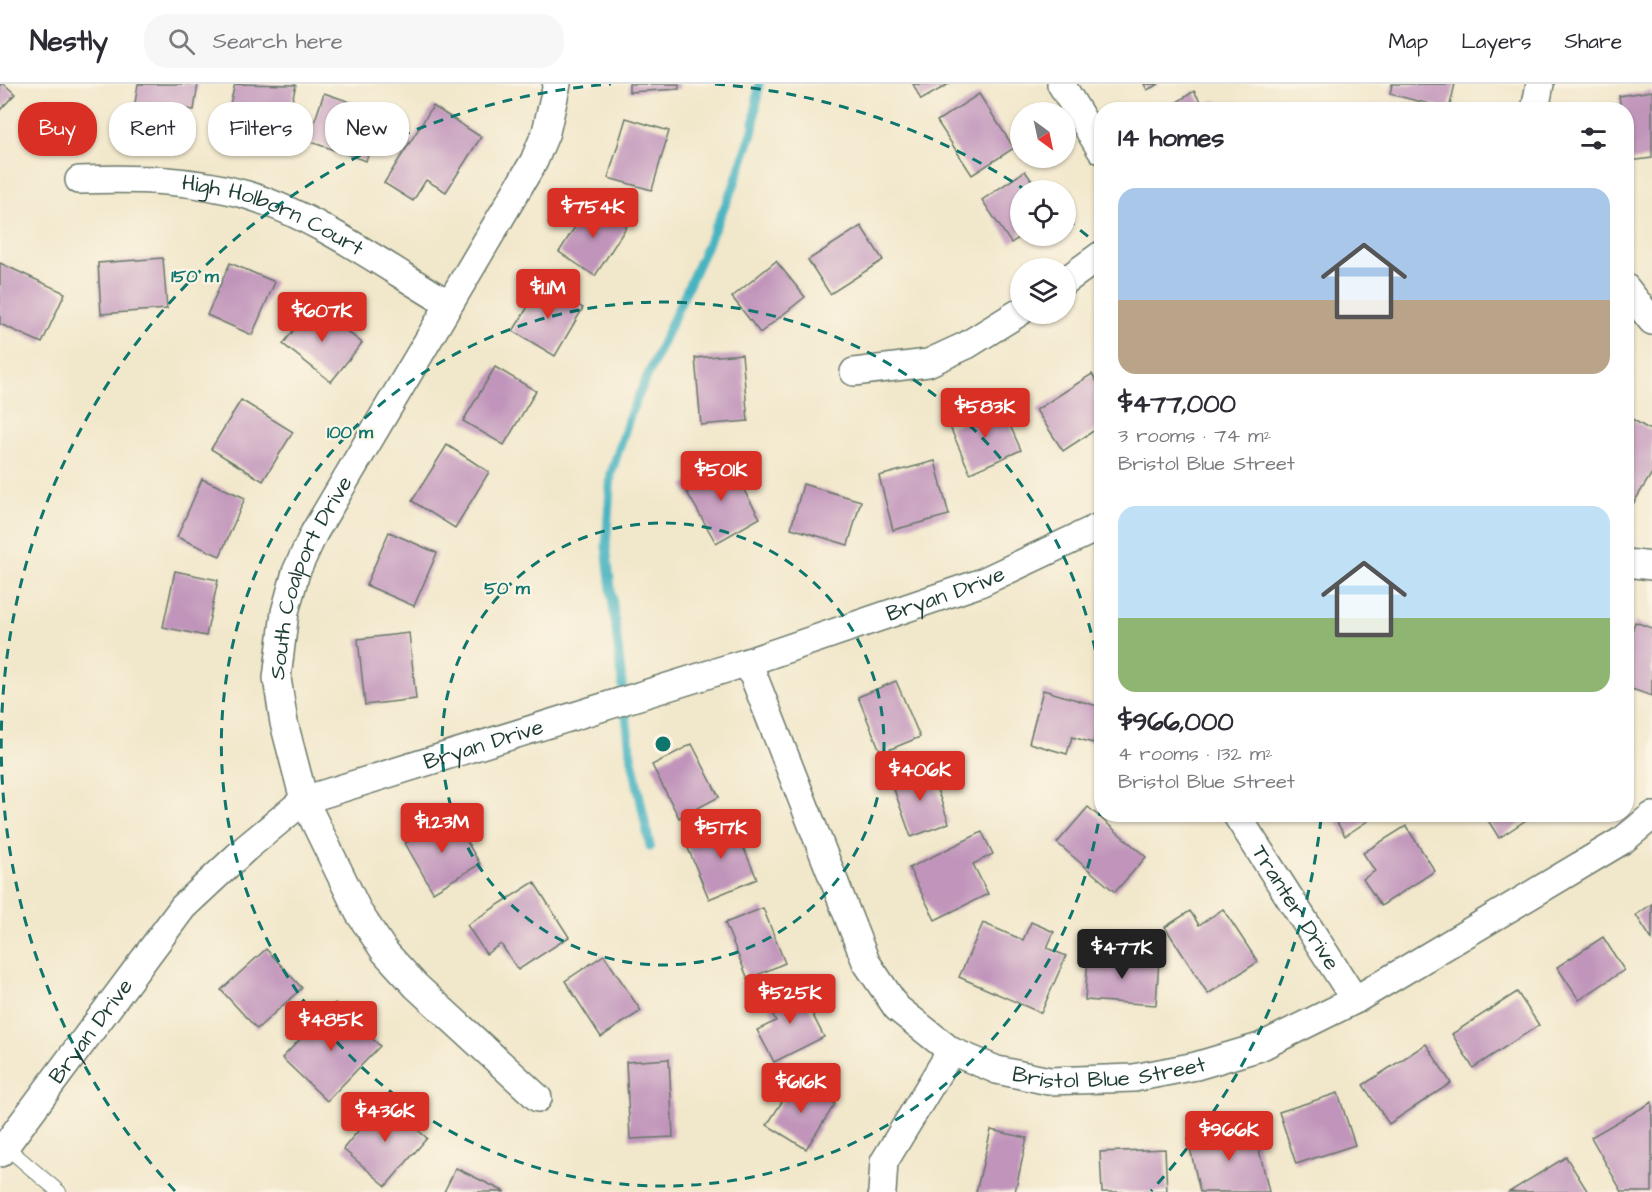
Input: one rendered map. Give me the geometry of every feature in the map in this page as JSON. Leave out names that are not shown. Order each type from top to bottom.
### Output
[{"type":"street","name":"South Coalport Drive","points":[[538,1098],[416,986],[385,952],[359,913],[304,800],[284,723],[277,678],[285,612],[296,572],[314,533],[534,161],[551,114],[557,84]]},
{"type":"street","points":[[1061,84],[1094,138]]},
{"type":"street","points":[[1537,102],[1540,84]]},
{"type":"street","name":"High Holborn Court","points":[[79,180],[135,178],[201,184],[248,196],[314,224],[449,304]]},
{"type":"street","points":[[1076,273],[1094,260]]},
{"type":"street","points":[[1634,298],[1652,321]]},
{"type":"street","points":[[854,372],[928,363],[967,345],[1010,318]]},
{"type":"street","name":"Bryan Drive","points":[[3,1150],[183,907],[245,849],[304,800],[748,662],[980,583],[1094,529]]},
{"type":"street","points":[[1634,564],[1652,566]]},
{"type":"street","name":"Bristol Blue Street","points":[[748,662],[866,962],[897,1008],[951,1051],[997,1070],[1048,1080],[1134,1078],[1196,1066],[1260,1047],[1355,1000],[1623,840],[1652,816]]},
{"type":"street","name":"Tranter Drive","points":[[1241,822],[1355,1000]]},
{"type":"street","points":[[882,1192],[884,1162],[951,1051]]},
{"type":"lane","points":[[3,1150],[59,1192]]},
{"type":"building","points":[[0,84],[4,84],[15,94],[0,110]]},
{"type":"building","points":[[138,84],[198,84],[195,102],[135,102]]},
{"type":"building","points":[[235,84],[296,85],[292,102],[230,102]]},
{"type":"building","points":[[629,84],[679,84],[679,89],[629,92]]},
{"type":"building","points":[[913,84],[949,84],[921,100]]},
{"type":"building","points":[[1144,84],[1159,84],[1147,90]]},
{"type":"building","points":[[1392,84],[1455,84],[1451,102],[1421,102],[1390,94]]},
{"type":"building","points":[[1194,91],[1200,102],[1177,102]]},
{"type":"building","points":[[1652,91],[1652,158],[1634,160],[1634,102],[1620,102],[1619,96]]},
{"type":"building","points":[[324,93],[350,102],[325,102],[325,147],[313,143],[313,126]]},
{"type":"building","points":[[979,94],[1010,142],[1010,151],[972,175],[937,121]]},
{"type":"building","points":[[433,106],[481,137],[446,192],[426,180],[413,201],[384,183],[401,156],[409,156],[409,144]]},
{"type":"building","points":[[626,118],[669,131],[652,190],[608,178]]},
{"type":"building","points":[[352,156],[368,156],[366,161]]},
{"type":"building","points":[[1025,171],[1031,180],[1012,180]]},
{"type":"building","points":[[1010,181],[1010,242],[982,200]]},
{"type":"building","points":[[590,203],[627,226],[595,276],[559,252]]},
{"type":"building","points":[[861,226],[883,260],[830,294],[808,260]]},
{"type":"building","points":[[163,258],[167,309],[101,314],[98,263]]},
{"type":"building","points":[[776,261],[805,297],[760,333],[732,297]]},
{"type":"building","points":[[0,263],[65,293],[42,343],[0,324]]},
{"type":"building","points":[[230,263],[275,282],[252,335],[207,315]]},
{"type":"building","points":[[542,284],[583,308],[555,356],[513,331]]},
{"type":"building","points":[[313,305],[362,343],[331,382],[283,344]]},
{"type":"building","points":[[742,354],[748,421],[701,425],[695,358]]},
{"type":"building","points":[[495,367],[536,391],[504,445],[463,421]]},
{"type":"building","points":[[1092,374],[1094,377],[1094,431],[1063,451],[1036,410]]},
{"type":"building","points":[[241,400],[293,432],[263,481],[211,449]]},
{"type":"building","points":[[1001,405],[1021,450],[970,473],[950,427]]},
{"type":"building","points":[[1634,420],[1652,431],[1652,473],[1634,502]]},
{"type":"building","points":[[447,445],[489,472],[455,528],[412,501]]},
{"type":"building","points":[[727,461],[760,518],[716,543],[683,485]]},
{"type":"building","points":[[935,461],[949,515],[893,530],[879,476]]},
{"type":"building","points":[[202,479],[245,498],[220,556],[177,537]]},
{"type":"building","points":[[803,484],[861,501],[848,545],[791,528]]},
{"type":"building","points":[[389,532],[437,553],[414,606],[366,585]]},
{"type":"building","points":[[175,571],[218,580],[206,636],[163,627]]},
{"type":"building","points":[[1635,622],[1652,628],[1652,696],[1634,690]]},
{"type":"building","points":[[409,633],[416,699],[365,705],[358,639]]},
{"type":"building","points":[[896,681],[920,737],[881,753],[858,697]]},
{"type":"building","points":[[1043,690],[1094,705],[1093,743],[1072,737],[1067,754],[1029,743]]},
{"type":"building","points":[[692,744],[719,797],[679,818],[652,765]]},
{"type":"building","points":[[929,767],[949,823],[911,837],[891,781]]},
{"type":"building","points":[[1088,807],[1094,812],[1094,822],[1105,822],[1146,857],[1115,892],[1057,843]]},
{"type":"building","points":[[452,816],[480,864],[433,892],[405,843]]},
{"type":"building","points":[[732,821],[757,879],[709,899],[685,841]]},
{"type":"building","points":[[1337,822],[1366,822],[1345,836]]},
{"type":"building","points":[[1489,822],[1523,822],[1499,838]]},
{"type":"building","points":[[1406,826],[1435,871],[1381,906],[1363,879],[1375,871],[1363,853]]},
{"type":"building","points":[[982,832],[993,854],[973,864],[988,894],[935,920],[909,868]]},
{"type":"building","points":[[534,882],[569,937],[518,970],[501,944],[486,954],[467,925]]},
{"type":"building","points":[[1652,904],[1652,940],[1636,915]]},
{"type":"building","points":[[763,908],[785,963],[748,979],[725,923]]},
{"type":"building","points":[[1223,909],[1258,962],[1208,994],[1165,927],[1190,911],[1199,925]]},
{"type":"building","points":[[1031,922],[1054,932],[1047,948],[1066,956],[1041,1013],[959,977],[983,923],[1023,940]]},
{"type":"building","points":[[1603,937],[1624,970],[1579,1000],[1557,967]]},
{"type":"building","points":[[266,949],[302,988],[257,1029],[221,990]]},
{"type":"building","points":[[604,955],[641,1011],[601,1037],[565,981]]},
{"type":"building","points":[[1088,956],[1159,960],[1156,1005],[1085,1000]]},
{"type":"building","points":[[798,986],[824,1037],[774,1062],[757,1030],[776,1021],[766,1001]]},
{"type":"building","points":[[1517,992],[1539,1025],[1473,1068],[1452,1034]]},
{"type":"building","points":[[335,1003],[380,1046],[327,1101],[282,1058]]},
{"type":"building","points":[[1426,1044],[1451,1083],[1389,1124],[1363,1085]]},
{"type":"building","points":[[669,1059],[673,1137],[630,1139],[626,1062]]},
{"type":"building","points":[[796,1080],[835,1104],[806,1149],[767,1125]]},
{"type":"building","points":[[1338,1093],[1355,1145],[1296,1164],[1279,1112]]},
{"type":"building","points":[[383,1101],[427,1138],[386,1186],[343,1149]]},
{"type":"building","points":[[1652,1102],[1652,1192],[1622,1192],[1591,1137]]},
{"type":"building","points":[[1253,1124],[1269,1192],[1200,1192],[1188,1139]]},
{"type":"building","points":[[991,1130],[1027,1138],[1015,1192],[976,1192]]},
{"type":"building","points":[[1165,1149],[1167,1192],[1102,1192],[1100,1152]]},
{"type":"building","points":[[1566,1157],[1588,1192],[1509,1192]]},
{"type":"building","points":[[456,1168],[505,1192],[444,1192]]},
{"type":"waterway","points":[[650,846],[630,750],[606,546],[611,474],[631,412],[733,188],[753,130],[759,84]]}]
